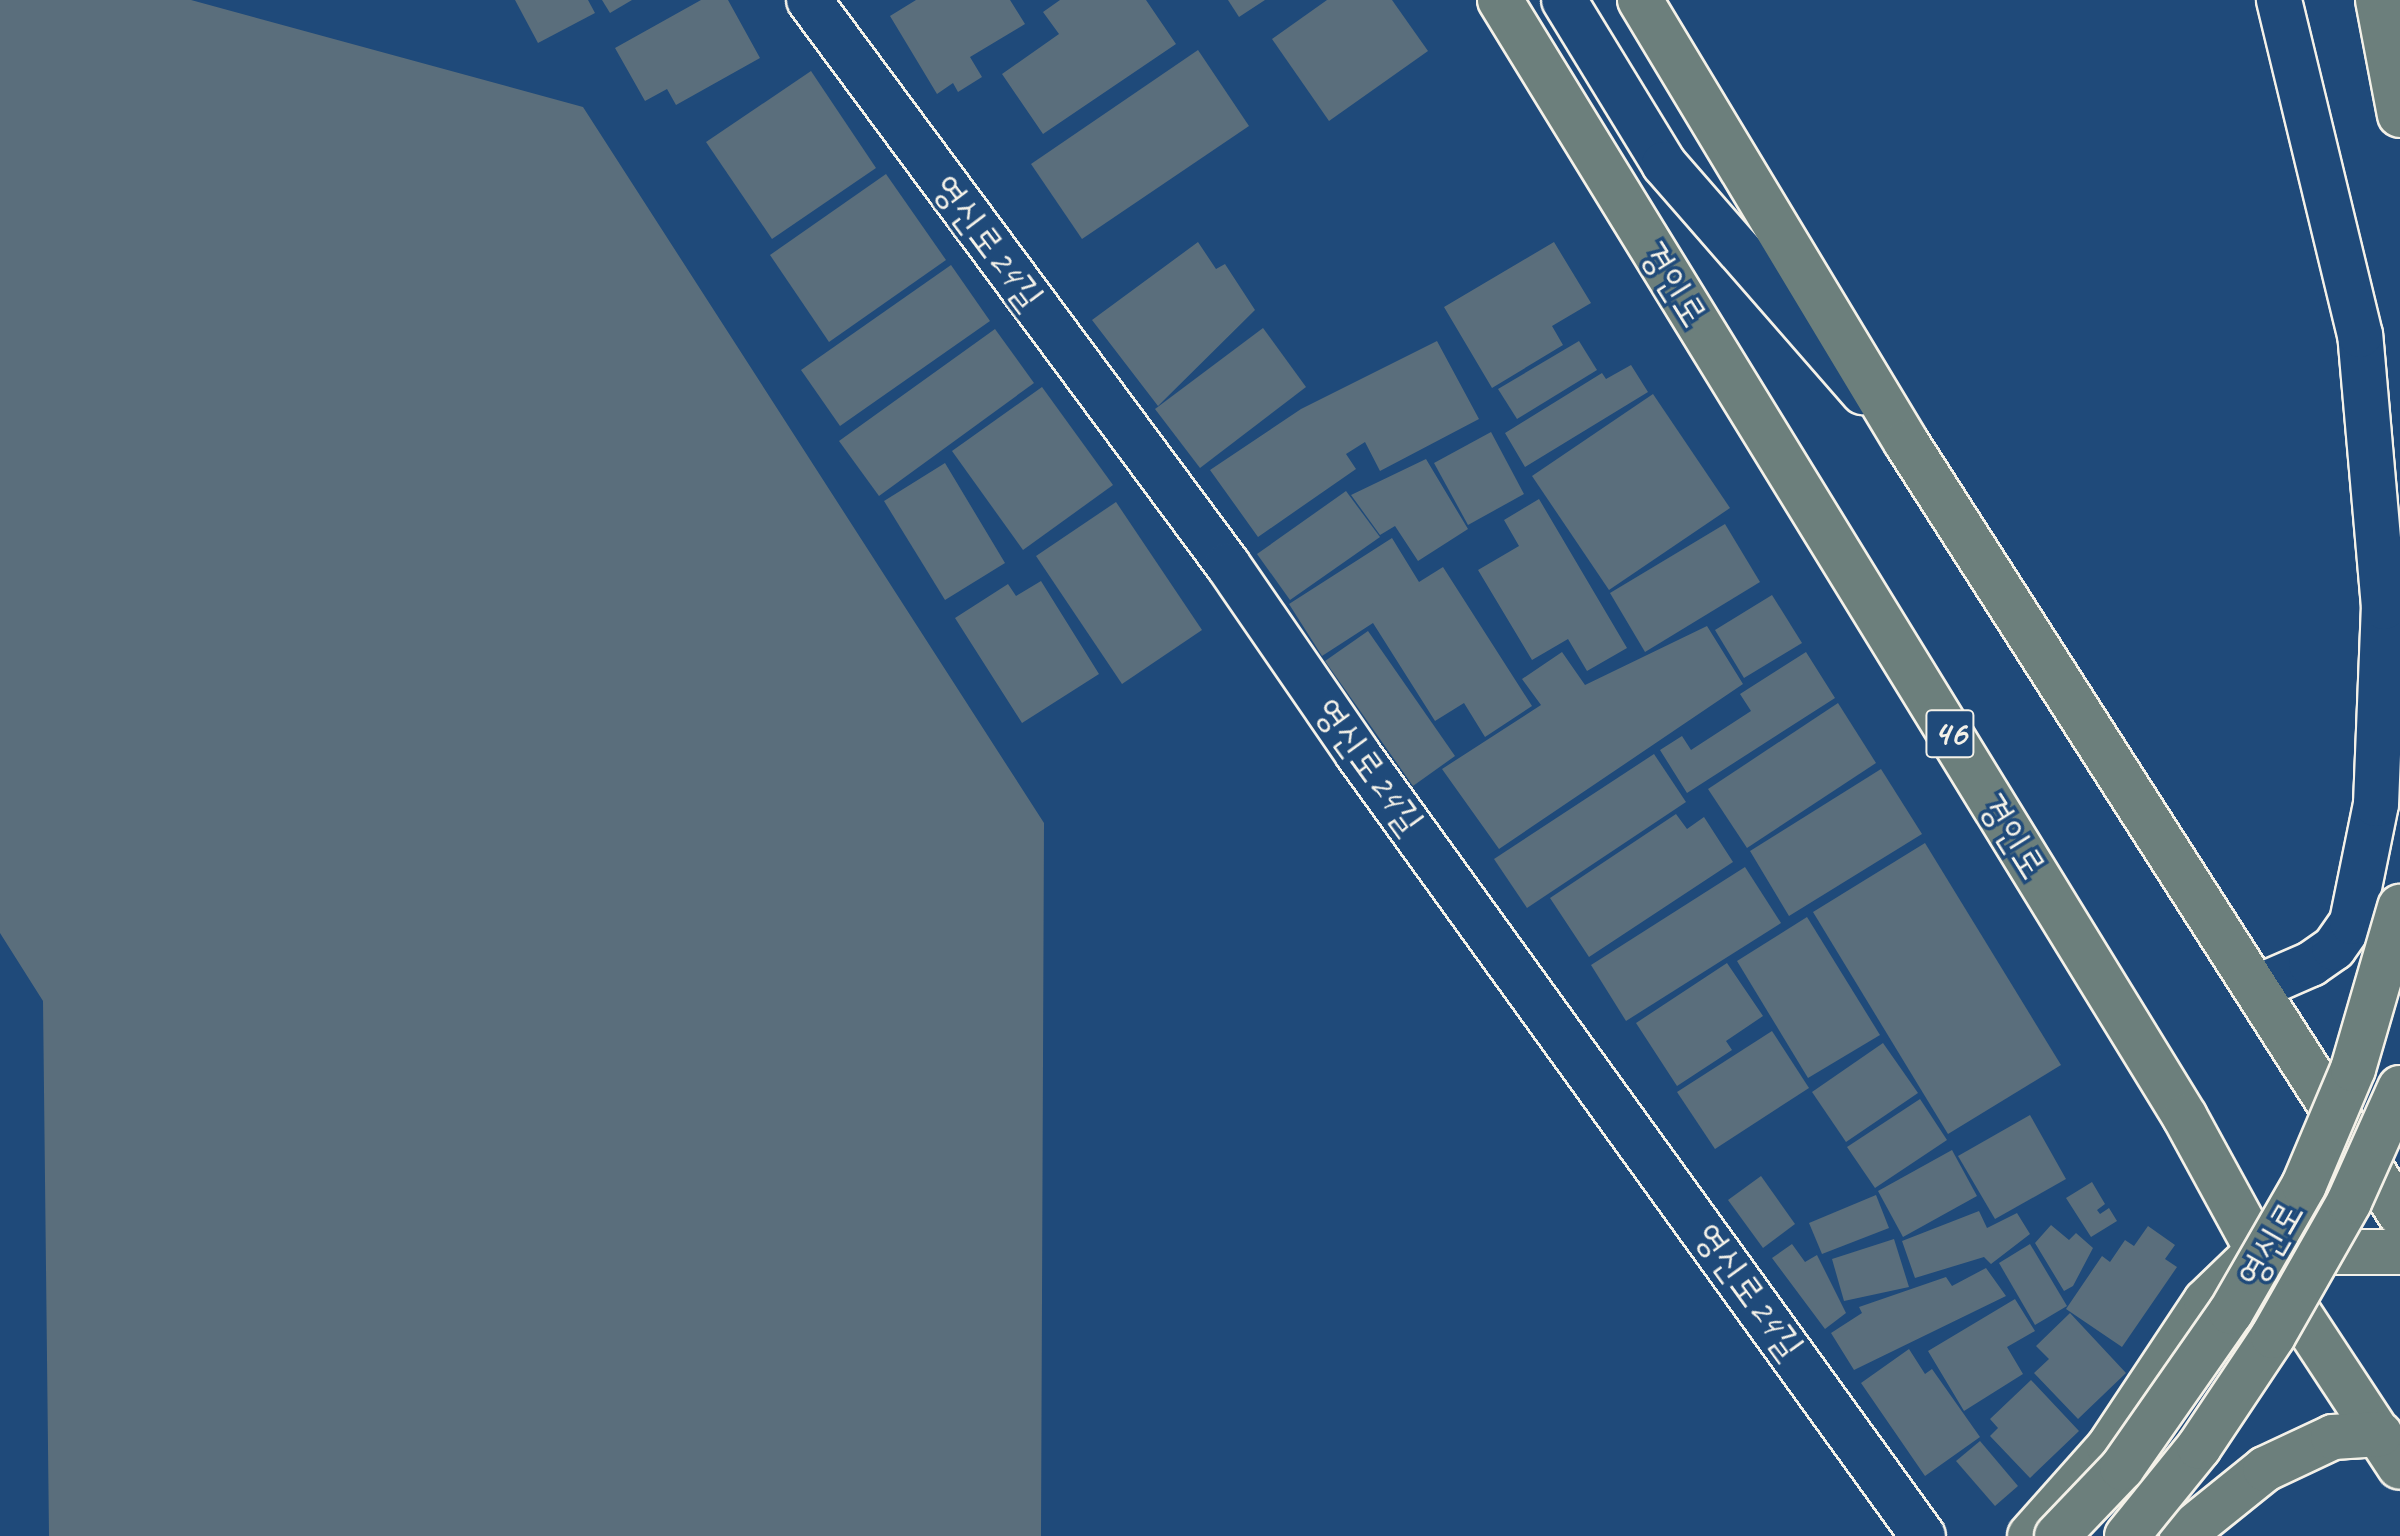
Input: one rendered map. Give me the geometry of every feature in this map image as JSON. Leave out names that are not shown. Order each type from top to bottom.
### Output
[{"type":"main road","name":"경인로","points":[[1500,0],[2177,1103],[2258,1251],[2390,1451]]},
{"type":"main road","points":[[1640,0],[1906,442],[2258,987],[2400,1214]]},
{"type":"main road","points":[[2378,0],[2400,115]]},
{"type":"main road","name":"영신로","points":[[2057,1536],[2131,1455],[2231,1312],[2304,1185],[2353,1069],[2400,907]]},
{"type":"main road","name":"영신로","points":[[2127,1536],[2199,1447],[2273,1336],[2349,1202],[2400,1088]]},
{"type":"main road","points":[[2030,1536],[2109,1447],[2206,1301],[2258,1251],[2400,1252]]},
{"type":"main road","points":[[2182,1536],[2265,1469],[2333,1437],[2390,1451]]},
{"type":"main road","points":[[2109,1447],[2147,1442],[2174,1455],[2190,1509],[2182,1536]]},
{"type":"street","name":"영신로24길","points":[[809,0],[1228,565],[1357,753],[1923,1536]]},
{"type":"street","points":[[1564,0],[1664,164],[1906,442]]},
{"type":"street","points":[[2258,987],[2311,964],[2334,948],[2352,922],[2376,804],[2384,607],[2360,335],[2279,0]]},
{"type":"building","points":[[0,0],[191,0],[583,107],[1044,823],[1041,1536],[49,1536],[43,1001],[0,933]]},
{"type":"building","points":[[515,0],[588,0],[595,13],[538,43]]},
{"type":"building","points":[[602,0],[632,0],[610,13]]},
{"type":"building","points":[[701,0],[728,0],[760,58],[676,105],[667,89],[645,101],[615,48]]},
{"type":"building","points":[[916,0],[1010,0],[1025,24],[970,57],[982,77],[958,92],[953,83],[937,94],[890,16]]},
{"type":"building","points":[[1060,0],[1146,0],[1176,44],[1043,134],[1002,74],[1059,34],[1043,12]]},
{"type":"building","points":[[1228,0],[1265,0],[1239,17]]},
{"type":"building","points":[[1327,0],[1392,0],[1428,51],[1329,121],[1272,39]]},
{"type":"building","points":[[1198,50],[1249,126],[1082,239],[1031,164]]},
{"type":"building","points":[[811,71],[876,168],[772,239],[706,142]]},
{"type":"building","points":[[886,174],[946,260],[829,342],[770,255]]},
{"type":"building","points":[[1198,242],[1216,269],[1225,264],[1255,310],[1158,406],[1092,320]]},
{"type":"building","points":[[1554,242],[1591,303],[1552,326],[1563,345],[1492,388],[1444,307]]},
{"type":"building","points":[[951,265],[990,321],[840,426],[801,370]]},
{"type":"building","points":[[1263,328],[1306,387],[1200,468],[1155,409]]},
{"type":"building","points":[[995,329],[1034,383],[879,496],[839,441]]},
{"type":"building","points":[[1437,341],[1479,419],[1380,471],[1365,442],[1346,454],[1356,469],[1258,537],[1210,470],[1301,409]]},
{"type":"building","points":[[1579,341],[1597,370],[1517,419],[1498,389]]},
{"type":"building","points":[[1631,365],[1648,392],[1525,467],[1505,433],[1602,373],[1606,379]]},
{"type":"building","points":[[1042,387],[1113,485],[1023,550],[952,451]]},
{"type":"building","points":[[1653,394],[1730,508],[1609,590],[1532,476]]},
{"type":"building","points":[[1491,432],[1524,494],[1468,525],[1434,463]]},
{"type":"building","points":[[1426,459],[1468,529],[1418,561],[1395,526],[1380,535],[1351,495]]},
{"type":"building","points":[[945,463],[1005,563],[945,600],[884,501]]},
{"type":"building","points":[[1346,491],[1380,537],[1290,600],[1257,554]]},
{"type":"building","points":[[1539,499],[1627,648],[1587,671],[1568,639],[1532,660],[1478,570],[1519,546],[1504,520]]},
{"type":"building","points":[[1116,502],[1202,630],[1122,684],[1036,556]]},
{"type":"building","points":[[1725,524],[1760,582],[1645,652],[1610,593]]},
{"type":"building","points":[[1392,538],[1419,582],[1443,567],[1532,706],[1485,737],[1464,703],[1435,721],[1373,623],[1322,656],[1289,604]]},
{"type":"building","points":[[1041,581],[1099,674],[1022,723],[955,618],[1008,584],[1016,596]]},
{"type":"building","points":[[1772,595],[1802,643],[1744,678],[1715,630]]},
{"type":"building","points":[[1707,626],[1743,684],[1499,849],[1442,769],[1541,705],[1522,679],[1562,652],[1585,685]]},
{"type":"building","points":[[1368,631],[1455,756],[1413,786],[1325,661]]},
{"type":"building","points":[[1806,652],[1835,698],[1687,793],[1660,750],[1682,736],[1691,750],[1751,711],[1740,694]]},
{"type":"building","points":[[1838,703],[1876,763],[1747,848],[1708,789]]},
{"type":"building","points":[[1654,754],[1686,802],[1527,908],[1494,859]]},
{"type":"building","points":[[1881,769],[1922,834],[1789,916],[1750,851]]},
{"type":"building","points":[[1676,814],[1687,829],[1704,817],[1733,862],[1589,957],[1550,898]]},
{"type":"building","points":[[1925,843],[2061,1065],[1948,1134],[1813,912]]},
{"type":"building","points":[[1745,867],[1781,923],[1626,1021],[1591,965]]},
{"type":"building","points":[[1807,917],[1880,1035],[1808,1078],[1737,961]]},
{"type":"building","points":[[1727,963],[1763,1016],[1726,1041],[1732,1050],[1677,1086],[1636,1023]]},
{"type":"building","points":[[1772,1031],[1809,1088],[1715,1149],[1677,1092]]},
{"type":"building","points":[[1883,1043],[1918,1093],[1846,1142],[1812,1092]]},
{"type":"building","points":[[1920,1099],[1947,1140],[1875,1188],[1847,1147]]},
{"type":"building","points":[[2030,1115],[2066,1179],[1995,1219],[1958,1156]]},
{"type":"building","points":[[1952,1150],[1977,1196],[1903,1237],[1878,1191]]},
{"type":"building","points":[[1761,1176],[1795,1224],[1763,1248],[1728,1200]]},
{"type":"building","points":[[2092,1182],[2105,1204],[2097,1210],[2100,1214],[2109,1208],[2117,1221],[2091,1237],[2066,1198]]},
{"type":"building","points":[[1876,1195],[1889,1228],[1822,1254],[1809,1223]]},
{"type":"building","points":[[1979,1211],[1987,1228],[2017,1213],[2030,1234],[1991,1264],[1984,1257],[1915,1278],[1902,1241]]},
{"type":"building","points":[[2051,1225],[2069,1240],[2076,1233],[2093,1248],[2073,1286],[2064,1291],[2035,1243]]},
{"type":"building","points":[[2148,1226],[2175,1245],[2165,1259],[2177,1267],[2122,1347],[2066,1309],[2102,1256],[2110,1262],[2125,1240],[2134,1246]]},
{"type":"building","points":[[1894,1239],[1909,1287],[1844,1301],[1832,1259]]},
{"type":"building","points":[[1792,1244],[1805,1262],[1817,1255],[1846,1313],[1825,1329],[1772,1258]]},
{"type":"building","points":[[2030,1244],[2067,1306],[2035,1325],[1999,1263]]},
{"type":"building","points":[[1986,1268],[2006,1296],[1854,1370],[1831,1333],[1862,1313],[1859,1307],[1946,1277],[1952,1286]]},
{"type":"building","points":[[2015,1299],[2035,1331],[2007,1347],[2023,1374],[1964,1411],[1928,1351]]},
{"type":"building","points":[[2070,1313],[2126,1373],[2078,1419],[2034,1373],[2049,1359],[2036,1346]]},
{"type":"building","points":[[1909,1349],[1925,1374],[1932,1369],[1980,1437],[1925,1476],[1861,1383]]},
{"type":"building","points":[[2031,1380],[2079,1431],[2030,1478],[1990,1436],[1998,1428],[1990,1419]]},
{"type":"building","points":[[1980,1441],[2018,1486],[1995,1506],[1956,1461]]}]
